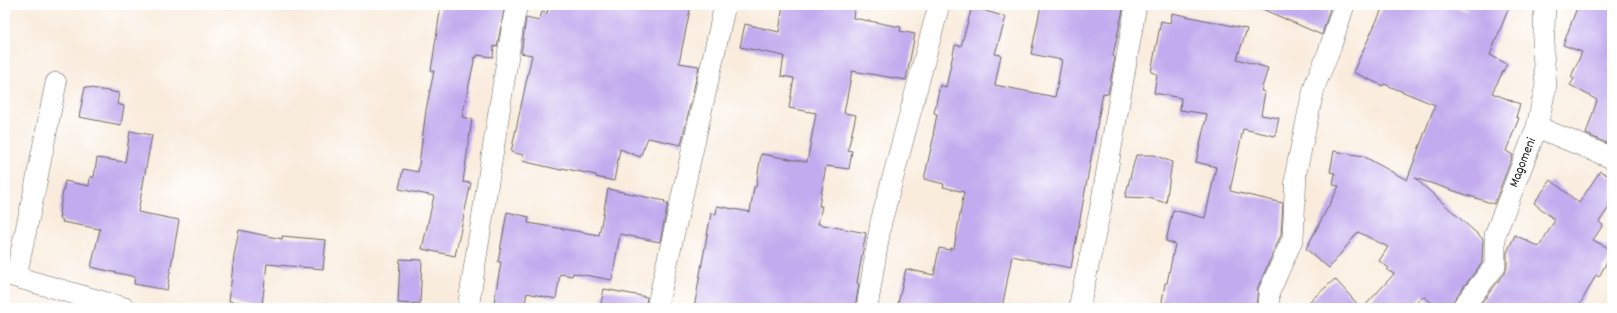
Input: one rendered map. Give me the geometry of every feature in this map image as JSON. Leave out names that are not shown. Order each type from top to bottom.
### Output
[{"type":"street","points":[[468,308],[517,5]]},
{"type":"street","points":[[658,308],[726,5]]},
{"type":"street","points":[[866,308],[881,222],[939,5]]},
{"type":"street","points":[[1079,308],[1100,211],[1136,5]]},
{"type":"street","points":[[1268,308],[1269,292],[1293,238],[1296,172],[1311,101],[1316,82],[1328,54],[1344,5]]},
{"type":"street","name":"Magomeni","points":[[1462,308],[1495,266],[1495,234],[1537,127],[1546,85],[1543,53],[1545,5]]},
{"type":"street","points":[[56,83],[34,193],[10,275],[119,307]]},
{"type":"street","points":[[1537,127],[1612,158]]},
{"type":"building","points":[[441,5],[505,5],[497,47],[494,46],[493,57],[477,55],[477,58],[475,57],[462,117],[472,119],[463,182],[471,183],[455,256],[422,249],[434,196],[399,189],[403,169],[418,172],[426,110],[434,71],[431,71]]},
{"type":"building","points":[[549,5],[691,5],[679,63],[699,66],[681,145],[648,138],[640,157],[620,149],[614,181],[596,177],[596,175],[562,168],[561,170],[522,161],[523,155],[511,152],[532,55],[521,53],[526,18],[539,21],[542,12],[547,13]]},
{"type":"building","points":[[783,5],[855,5],[853,18],[901,27],[900,31],[915,34],[906,80],[852,71],[844,113],[856,115],[848,150],[852,151],[849,169],[826,166],[819,206],[822,206],[818,224],[866,233],[857,283],[859,284],[855,308],[694,308],[711,213],[716,214],[717,206],[750,212],[754,187],[756,187],[761,154],[807,162],[816,113],[789,108],[794,78],[781,76],[784,56],[740,47],[745,24],[779,32]]},
{"type":"building","points":[[1041,5],[1124,5],[1113,56],[1115,57],[1108,94],[1103,93],[1071,268],[1012,256],[1002,308],[897,308],[906,269],[934,275],[939,248],[950,250],[950,248],[954,248],[964,192],[943,187],[944,184],[924,179],[934,135],[937,114],[934,113],[940,85],[946,87],[955,45],[961,46],[972,7],[1006,17],[995,54],[1001,55],[995,85],[1055,97],[1062,60],[1031,54]]},
{"type":"building","points":[[1253,5],[1331,5],[1322,35]]},
{"type":"building","points":[[1384,5],[1450,5],[1466,11],[1468,5],[1510,5],[1490,55],[1507,64],[1492,93],[1520,104],[1516,117],[1519,118],[1506,151],[1513,155],[1494,204],[1415,178],[1483,239],[1482,263],[1453,301],[1450,308],[1438,308],[1423,296],[1412,308],[1363,308],[1394,274],[1387,270],[1389,268],[1379,261],[1388,247],[1358,232],[1329,268],[1306,249],[1339,186],[1333,185],[1335,173],[1330,172],[1334,151],[1363,156],[1407,180],[1435,105],[1384,84],[1383,86],[1353,72]]},
{"type":"building","points":[[1578,5],[1612,5],[1611,145],[1586,134],[1597,100],[1570,85],[1574,79],[1571,77],[1582,52],[1563,45]]},
{"type":"building","points":[[1172,13],[1247,29],[1237,59],[1268,68],[1261,91],[1265,92],[1261,115],[1279,118],[1275,136],[1243,129],[1230,191],[1283,203],[1281,235],[1258,287],[1256,308],[1161,308],[1165,283],[1167,283],[1175,244],[1166,241],[1173,210],[1205,218],[1216,167],[1196,162],[1207,114],[1180,110],[1181,98],[1154,93],[1157,74],[1151,72],[1161,21],[1170,23]]},
{"type":"building","points":[[85,87],[119,93],[117,104],[124,106],[121,125],[79,117]]},
{"type":"building","points":[[130,131],[152,135],[138,212],[179,220],[167,290],[134,284],[135,277],[91,267],[100,229],[62,222],[63,220],[59,219],[65,181],[89,186],[90,177],[94,177],[97,158],[125,162]]},
{"type":"building","points":[[1136,155],[1154,155],[1172,162],[1166,203],[1149,198],[1125,197]]},
{"type":"building","points":[[1600,171],[1612,178],[1612,203],[1599,222],[1603,225],[1593,240],[1612,250],[1612,252],[1599,277],[1596,275],[1578,308],[1477,308],[1505,273],[1507,266],[1507,252],[1515,235],[1539,247],[1555,220],[1534,203],[1551,180],[1579,203]]},
{"type":"building","points":[[608,189],[665,201],[664,202],[668,203],[660,242],[620,234],[612,280],[573,273],[572,276],[560,274],[556,299],[527,293],[524,308],[493,308],[501,262],[498,262],[507,212],[529,217],[528,223],[599,235]]},
{"type":"building","points":[[239,230],[282,239],[282,236],[326,240],[323,269],[267,264],[262,305],[229,301],[234,256]]},
{"type":"building","points":[[400,259],[422,260],[420,304],[398,303]]},
{"type":"building","points":[[1335,279],[1361,308],[1302,308]]},
{"type":"building","points":[[604,289],[647,297],[645,308],[600,308]]}]
